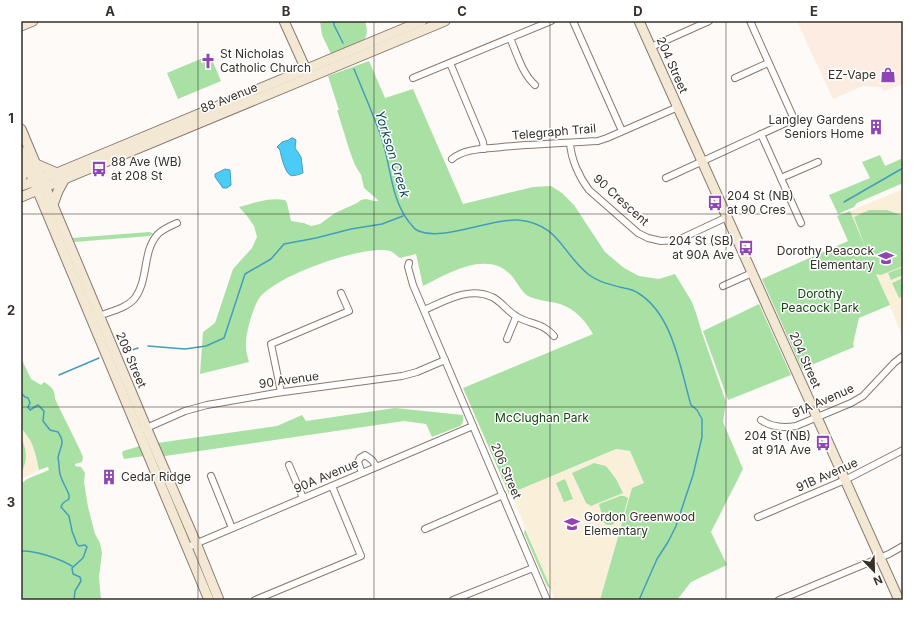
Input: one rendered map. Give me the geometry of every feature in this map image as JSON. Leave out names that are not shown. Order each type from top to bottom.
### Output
[{"type":"main road","points":[[21,26],[33,21]]},
{"type":"main road","points":[[284,21],[307,73]]},
{"type":"main road","name":"88 Avenue","points":[[40,184],[64,180],[233,110],[307,73],[418,26],[445,21]]},
{"type":"main road","name":"204 Street","points":[[639,21],[899,600]]},
{"type":"main road","name":"88 Avenue","points":[[22,193],[57,173],[272,83],[307,73]]},
{"type":"main road","points":[[233,110],[235,104],[266,89],[272,83]]},
{"type":"main road","name":"208 Street","points":[[21,129],[32,165],[48,205],[192,545],[219,600]]},
{"type":"main road","name":"208 Street","points":[[21,151],[32,165]]},
{"type":"main road","points":[[21,179],[32,165],[57,173]]},
{"type":"main road","points":[[22,193],[48,205],[64,180]]},
{"type":"main road","name":"208 Street","points":[[192,545],[209,600]]},
{"type":"street","points":[[413,78],[551,21]]},
{"type":"street","points":[[573,21],[622,131]]},
{"type":"street","points":[[651,47],[709,21]]},
{"type":"street","points":[[666,178],[794,119],[750,21]]},
{"type":"street","points":[[510,38],[524,72],[535,85]]},
{"type":"street","points":[[450,62],[484,142],[484,149]]},
{"type":"street","points":[[735,78],[768,63]]},
{"type":"street","name":"Telegraph Trail","points":[[452,159],[457,154],[484,149],[598,141],[678,107]]},
{"type":"street","points":[[761,134],[801,223]]},
{"type":"street","name":"90 Crescent","points":[[570,143],[572,155],[584,184],[638,233],[648,238],[661,241],[678,240],[727,217]]},
{"type":"street","points":[[781,178],[818,162]]},
{"type":"street","points":[[96,317],[125,306],[134,298],[141,286],[150,244],[158,234],[177,223]]},
{"type":"street","name":"206 Street","points":[[408,263],[412,281],[547,600]]},
{"type":"street","points":[[723,286],[752,273]]},
{"type":"street","points":[[424,310],[460,295],[478,292],[493,297],[516,317],[547,329],[554,336]]},
{"type":"street","points":[[281,392],[271,344],[349,311],[341,293]]},
{"type":"street","points":[[507,339],[516,317]]},
{"type":"street","name":"91A Avenue","points":[[761,420],[767,424],[790,427],[851,403],[863,396],[894,362],[903,356]]},
{"type":"street","name":"90 Avenue","points":[[143,429],[198,407],[281,392],[402,376],[417,372],[445,360]]},
{"type":"street","name":"90A Avenue","points":[[192,545],[473,426]]},
{"type":"street","name":"91B Avenue","points":[[758,517],[845,480],[903,450]]},
{"type":"street","points":[[362,473],[358,462],[360,458],[365,455],[372,460],[376,466]]},
{"type":"street","points":[[289,465],[303,498]]},
{"type":"street","points":[[211,476],[232,528]]},
{"type":"street","points":[[255,600],[361,556],[332,486]]},
{"type":"street","points":[[425,529],[503,495]]},
{"type":"street","points":[[779,600],[880,558],[903,546]]},
{"type":"street","points":[[453,600],[533,568]]},
{"type":"shaded area","points":[[797,21],[903,21],[903,84],[884,91],[881,87],[863,86],[833,99]]},
{"type":"shaded area","name":"Dorothy Peacock Elementary","points":[[903,189],[903,337],[850,211]]},
{"type":"shaded area","points":[[21,428],[30,439],[36,455],[39,470],[21,479]]},
{"type":"shaded area","name":"Gordon Greenwood Elementary","points":[[616,449],[630,451],[644,484],[632,489],[600,600],[555,600],[511,493]]},
{"type":"green space","points":[[320,21],[365,21],[367,33],[364,40],[331,54],[322,35]]},
{"type":"green space","points":[[210,55],[221,81],[178,99],[167,73]]},
{"type":"green space","name":"McClughan Park","points":[[369,61],[385,98],[413,89],[463,204],[533,187],[551,186],[562,193],[574,205],[605,252],[624,268],[639,276],[659,279],[675,274],[692,302],[726,402],[723,422],[743,469],[711,532],[727,565],[691,582],[677,600],[600,600],[632,488],[644,483],[630,451],[616,449],[509,494],[463,388],[593,334],[587,324],[575,312],[560,304],[530,297],[522,290],[510,274],[500,267],[490,264],[466,266],[423,286],[416,254],[400,258],[390,251],[377,250],[360,252],[319,264],[280,282],[266,291],[258,300],[251,317],[246,342],[249,362],[200,374],[203,332],[215,323],[233,269],[252,248],[257,237],[254,226],[239,207],[267,200],[285,200],[291,221],[304,223],[311,226],[320,224],[335,213],[361,200],[366,199],[378,201],[364,188],[361,175],[350,152],[328,76]]},
{"type":"green space","points":[[880,155],[885,166],[903,158],[903,183],[857,203],[854,207],[838,214],[829,195],[870,178],[862,162]]},
{"type":"green space","name":"Dorothy Peacock Park","points":[[869,210],[887,210],[903,216],[903,266],[881,275],[876,274],[890,305],[859,318],[853,344],[854,347],[802,369],[762,279],[848,241],[837,216],[850,211],[866,249],[854,217]]},
{"type":"green space","points":[[149,232],[153,233],[150,236],[74,242],[72,238]]},
{"type":"green space","points":[[903,267],[903,275],[891,280],[888,273]]},
{"type":"green space","points":[[903,278],[903,296],[899,298],[892,283]]},
{"type":"green space","points":[[759,304],[791,375],[728,400],[703,331]]},
{"type":"green space","points":[[21,358],[31,379],[41,385],[44,382],[52,389],[55,399],[83,457],[82,462],[75,464],[75,466],[81,467],[85,473],[84,482],[88,507],[102,553],[99,577],[101,600],[21,600],[21,484],[27,479],[49,470],[48,467],[39,470],[29,438],[21,428]]},
{"type":"green space","points":[[395,408],[463,415],[463,423],[460,426],[432,437],[426,424],[404,421],[165,456],[162,456],[157,443],[277,426],[302,415],[306,421]]},
{"type":"green space","points":[[21,438],[25,446],[26,460],[21,473]]},
{"type":"green space","points":[[140,446],[144,456],[124,459],[122,453],[123,451]]},
{"type":"green space","points":[[594,463],[606,466],[616,479],[623,493],[591,506],[586,503],[572,473]]},
{"type":"green space","points":[[565,479],[573,499],[564,502],[556,483]]},
{"type":"green space","points":[[620,496],[628,498],[623,517],[618,517],[613,525],[607,525],[604,523],[599,504]]},
{"type":"green space","points":[[525,529],[551,589],[547,586],[524,533]]},
{"type":"water","points":[[291,138],[296,140],[295,148],[301,157],[303,173],[293,176],[286,171],[280,150],[277,147],[282,142]]},
{"type":"water","points":[[225,169],[230,170],[231,185],[227,188],[223,188],[215,177],[215,174]]},
{"type":"waterway","name":"Yorkson Creek","points":[[334,21],[334,25],[343,43]]},
{"type":"waterway","name":"Yorkson Creek","points":[[354,69],[381,136],[394,192],[403,213],[415,229],[425,233],[437,234],[506,220],[518,220],[532,223],[551,233],[579,266],[592,277],[614,286],[635,291],[650,302],[660,314],[674,343],[691,405],[697,410],[702,419],[702,437],[693,475],[676,526],[657,559],[639,600]]},
{"type":"waterway","points":[[844,202],[903,168]]},
{"type":"waterway","points":[[148,346],[185,349],[206,346],[224,338],[245,274],[271,259],[284,244],[351,229],[382,224],[403,216]]},
{"type":"waterway","points":[[126,352],[138,348]]},
{"type":"waterway","points":[[59,375],[99,358]]},
{"type":"waterway","points":[[21,393],[28,398],[30,403],[28,407],[30,410],[38,405],[44,411],[43,421],[50,430],[58,432],[62,439],[62,445],[58,458],[60,472],[69,495],[69,499],[63,503],[61,507],[69,516],[72,531],[77,544],[79,546],[85,545],[87,547],[83,558],[72,568],[73,574],[80,577],[81,581],[75,591],[74,600]]},
{"type":"waterway","points":[[21,551],[33,552],[47,556],[72,566]]},
{"type":"place","name":"St Nicholas Catholic Church","points":[[208,61]]},
{"type":"place","name":"EZ-Vape","points":[[888,75]]},
{"type":"place","name":"Langley Gardens Seniors Home","points":[[876,127]]},
{"type":"place","name":"88 Ave (WB) at 208 St","points":[[99,169]]},
{"type":"place","name":"204 St (NB) at 90 Cres","points":[[715,203]]},
{"type":"place","name":"204 St (SB) at 90A Ave","points":[[746,248]]},
{"type":"place","name":"Dorothy Peacock Elementary","points":[[886,258]]},
{"type":"place","name":"204 St (NB) at 91A Ave","points":[[823,443]]},
{"type":"place","name":"Cedar Ridge","points":[[109,477]]},
{"type":"place","name":"Gordon Greenwood Elementary","points":[[572,524]]}]
